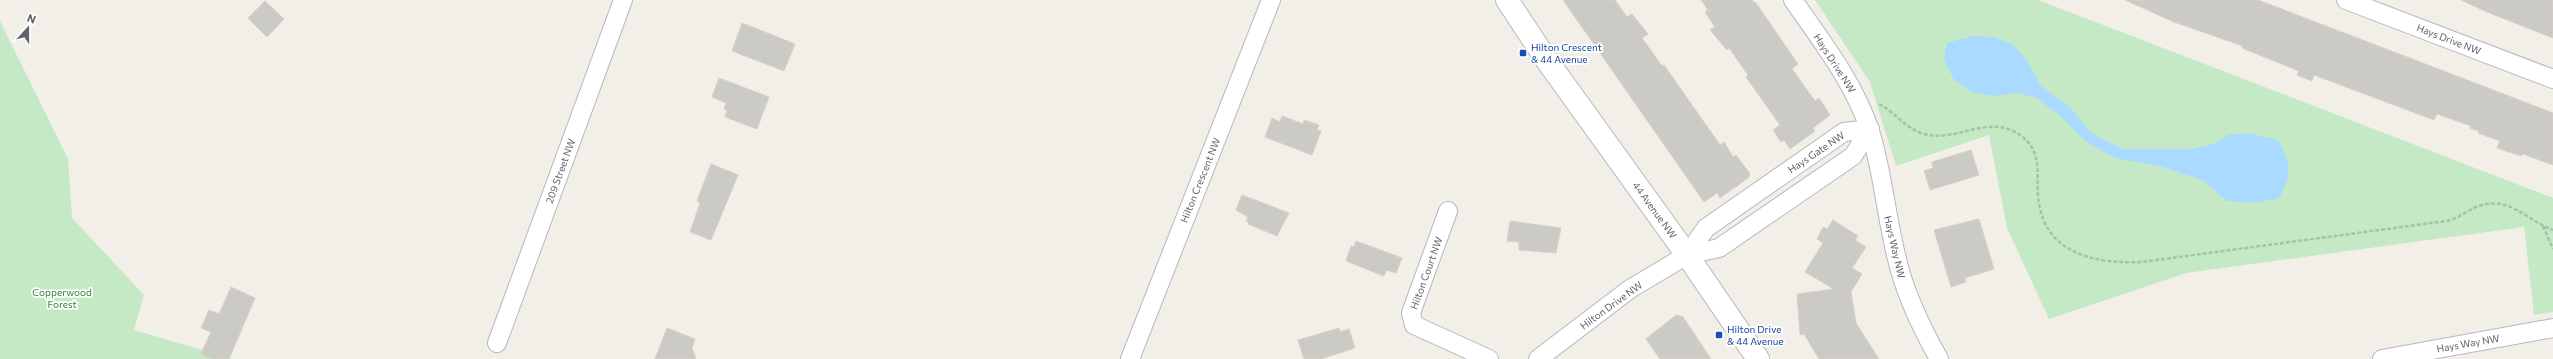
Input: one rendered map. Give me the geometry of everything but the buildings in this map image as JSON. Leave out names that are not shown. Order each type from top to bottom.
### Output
[{"type":"street","name":"209 Street NW","points":[[497,343],[623,0]]},
{"type":"street","name":"Hilton Crescent NW","points":[[1130,359],[1271,0]]},
{"type":"street","name":"44 Avenue NW","points":[[1507,0],[1548,62],[1687,255],[1758,359]]},
{"type":"street","name":"Hays Drive NW","points":[[1793,0],[1839,66],[1860,104],[1870,129]]},
{"type":"street","name":"Hays Drive NW","points":[[2346,0],[2553,79]]},
{"type":"street","name":"Hays Gate NW","points":[[1687,255],[1706,228],[1844,132],[1870,129]]},
{"type":"street","name":"Hays Gate NW","points":[[1687,255],[1718,248],[1853,156],[1870,129]]},
{"type":"street","name":"Hays Way NW","points":[[1870,129],[1877,155],[1891,235],[1903,281],[1920,324],[1939,359]]},
{"type":"street","name":"Hilton Court NW","points":[[1448,211],[1411,313],[1414,326],[1489,359]]},
{"type":"street","name":"Hilton Drive NW","points":[[1538,359],[1630,289],[1687,255]]},
{"type":"street","name":"Hays Way NW","points":[[2382,359],[2553,328]]},
{"type":"path","points":[[1860,104],[1867,101],[1880,104],[1910,127],[1924,134],[1948,134],[1987,126],[2008,129],[2020,135],[2027,141],[2037,159],[2038,195],[2048,226],[2064,246],[2074,253],[2101,262],[2142,262],[2446,221],[2460,217],[2476,207],[2492,203],[2510,205],[2542,226],[2553,230]]},
{"type":"path","points":[[2542,226],[2553,249]]},
{"type":"green space","points":[[1815,0],[2038,0],[2553,198],[2553,312],[2534,315],[2524,227],[2186,273],[2049,319],[2007,228],[1989,135],[1896,166],[1870,82]]},
{"type":"green space","name":"Copperwood Forest","points":[[0,21],[68,159],[72,218],[144,295],[134,330],[233,359],[0,359]]},
{"type":"water","points":[[1973,36],[1993,37],[2012,44],[2027,60],[2040,85],[2070,107],[2091,133],[2123,149],[2192,149],[2219,142],[2227,135],[2249,133],[2278,140],[2285,156],[2288,169],[2286,183],[2279,198],[2256,203],[2227,201],[2202,180],[2160,166],[2115,158],[2086,141],[2058,114],[2035,97],[2016,93],[1994,96],[1972,92],[1954,80],[1944,59],[1947,43]]},
{"type":"place","name":"Hilton Crescent & 44 Avenue","points":[[1523,53]]},
{"type":"place","name":"Hilton Drive & 44 Avenue","points":[[1719,335]]}]
